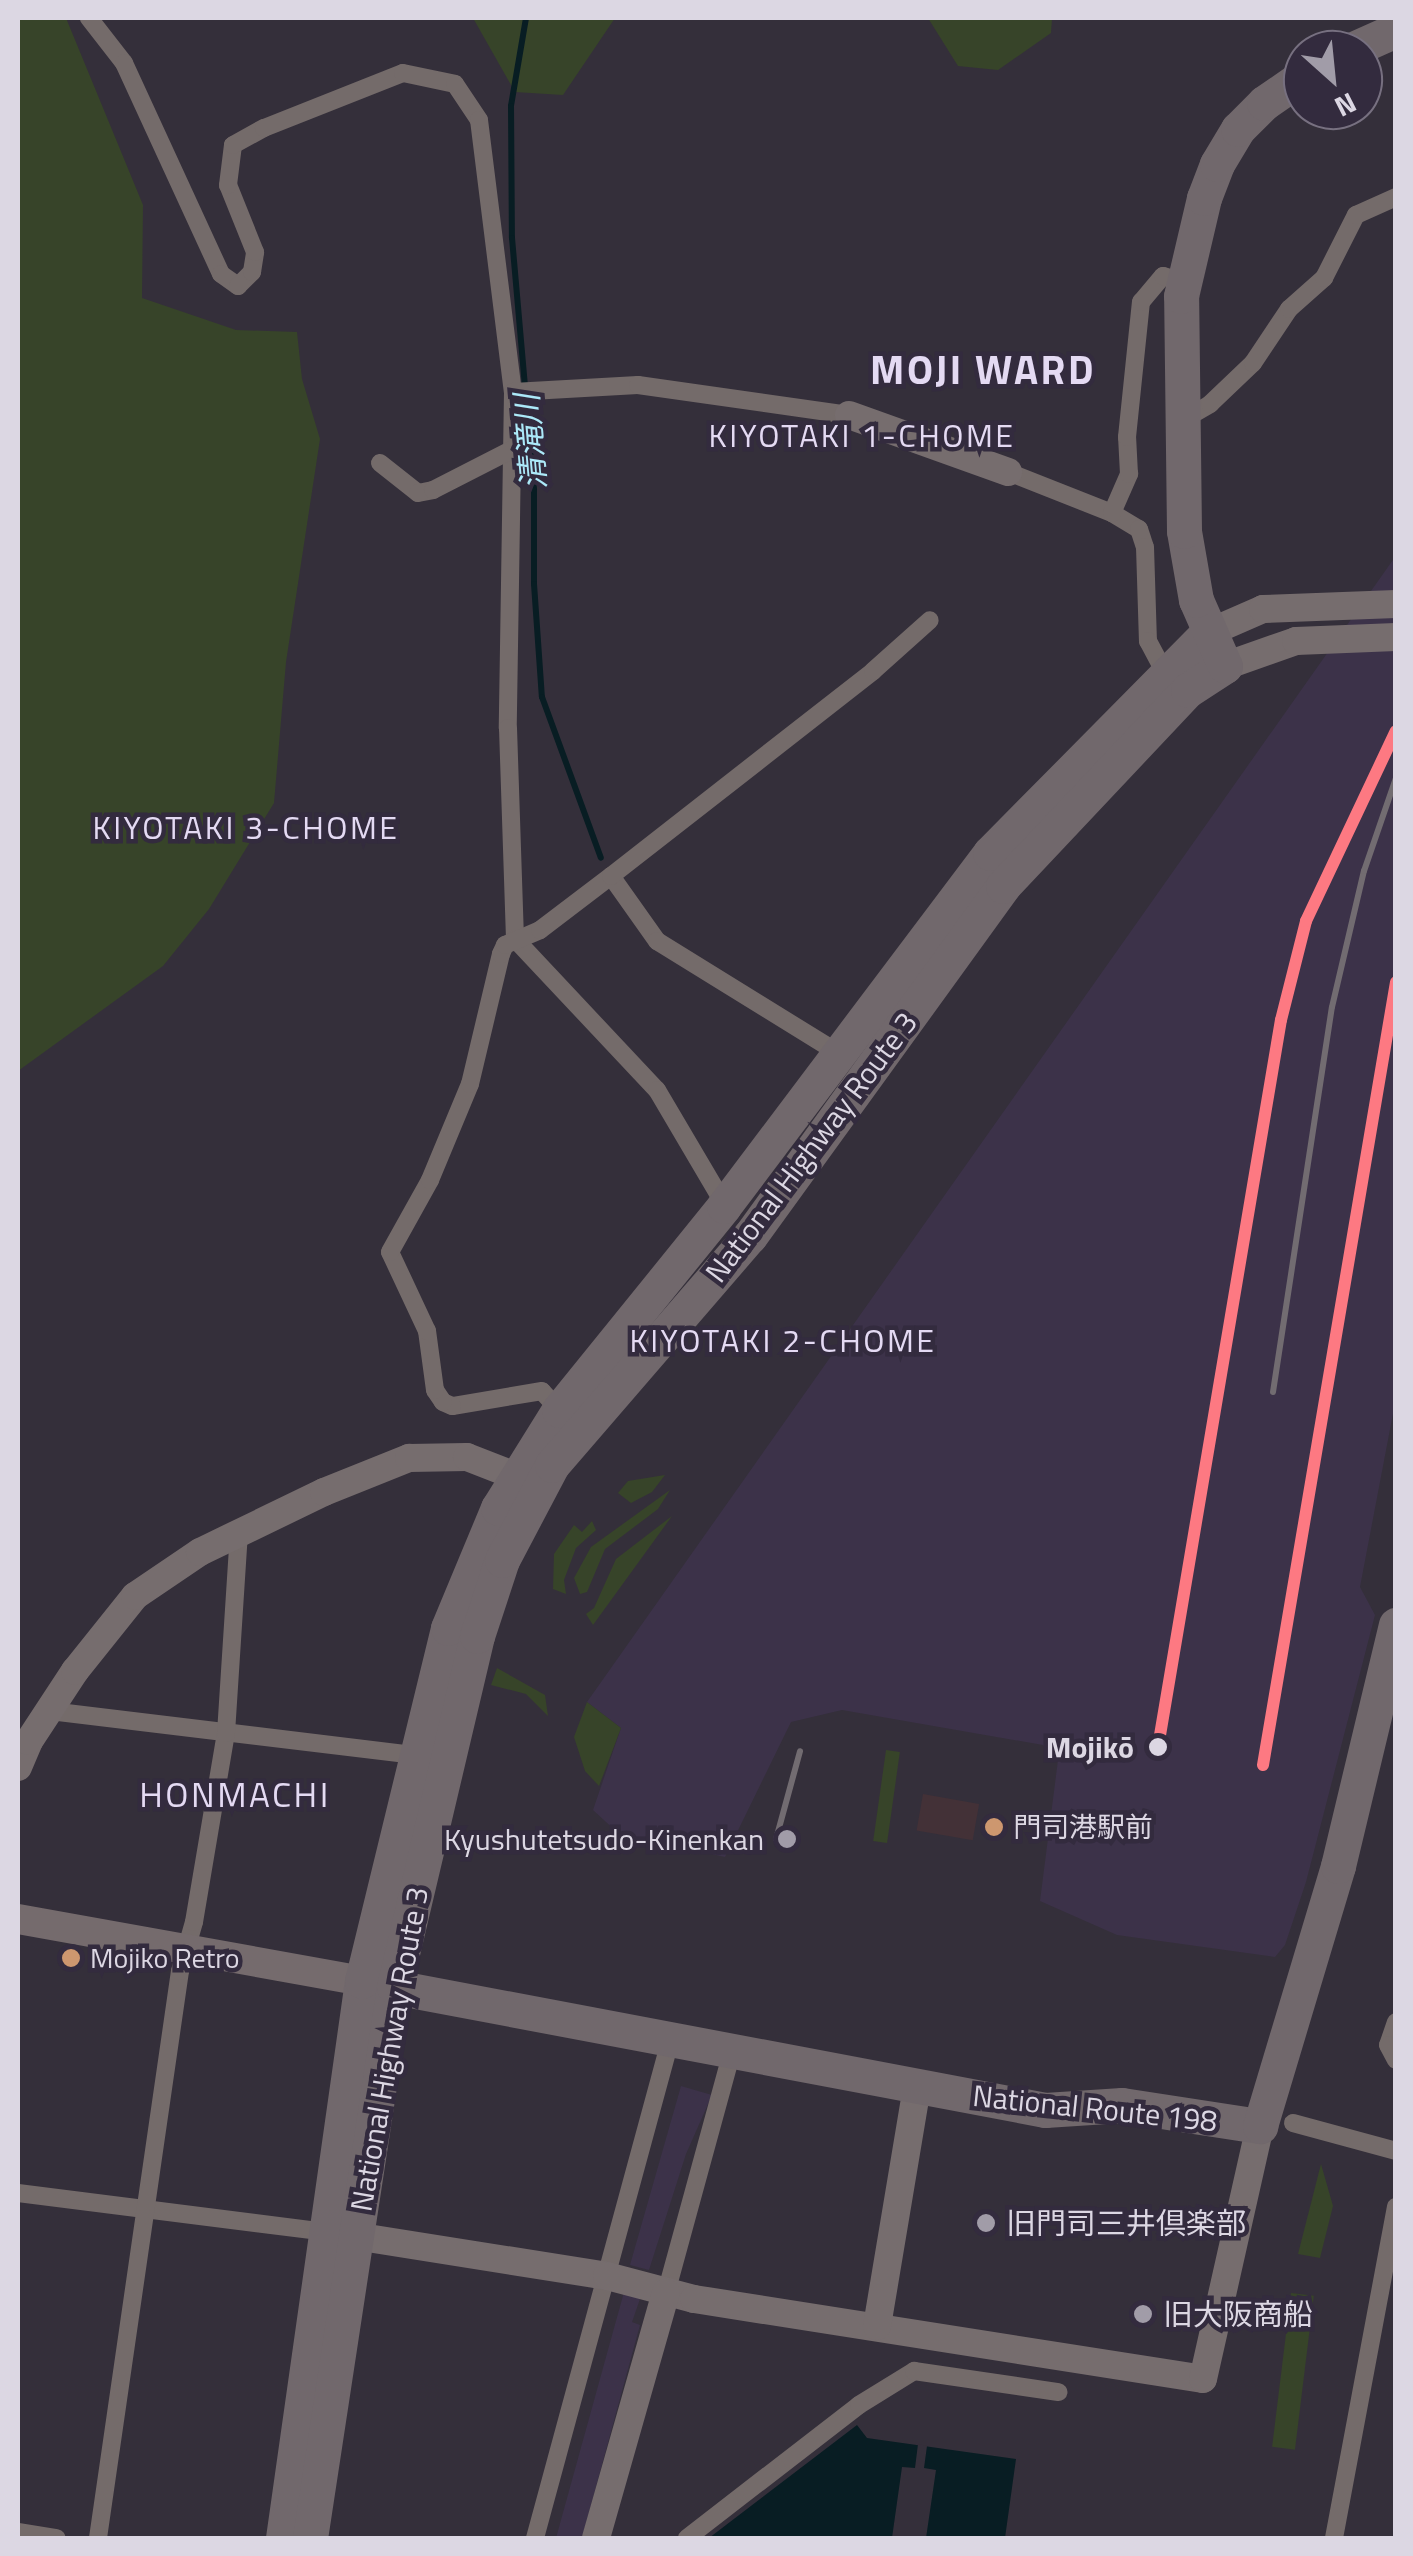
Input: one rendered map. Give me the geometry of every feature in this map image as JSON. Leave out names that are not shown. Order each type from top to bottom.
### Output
[{"type":"highway","points":[[1226,666],[1196,600],[1184,531],[1180,422],[1184,282],[1204,198],[1238,129],[1283,90]]},
{"type":"highway","name":"National Highway Route 3","points":[[433,1757],[448,1628],[476,1552],[516,1476],[559,1410],[724,1206],[990,854],[1165,672],[1208,633]]},
{"type":"highway","name":"National Highway Route 3","points":[[282,2538],[341,2234],[378,1984],[433,1757],[502,1560],[552,1465],[750,1236],[1003,886],[1188,690],[1226,666]]},
{"type":"highway","name":"National Route 198","points":[[378,1984],[1045,2110],[1122,2105],[1276,2124],[1396,1625]]},
{"type":"highway","name":"National Highway Route 3","points":[[310,2538],[341,2234]]},
{"type":"main road","points":[[18,1919],[184,1959],[378,1984]]},
{"type":"street","points":[[89,18],[124,63],[221,274],[238,286],[252,272],[256,252],[228,185],[232,145],[264,128],[403,73],[455,84],[479,120],[513,392],[508,728],[515,939],[657,1090],[724,1206],[750,1236]]},
{"type":"street","points":[[1180,422],[1210,404],[1253,362],[1289,310],[1324,278],[1356,215],[1396,197]]},
{"type":"street","points":[[1112,513],[1128,474],[1127,437],[1141,302],[1148,288],[1162,276],[1184,282]]},
{"type":"street","points":[[513,392],[638,385],[849,415],[1112,513],[1132,524],[1142,538],[1148,641],[1165,672]]},
{"type":"street","points":[[380,462],[418,493],[434,490],[513,449]]},
{"type":"street","points":[[1208,633],[1263,609],[1396,604]]},
{"type":"street","points":[[559,1410],[542,1390],[452,1406],[442,1402],[435,1390],[427,1331],[390,1252],[430,1180],[470,1084],[501,954],[515,939],[540,930],[612,876],[873,671],[930,620]]},
{"type":"street","points":[[1226,666],[1296,640],[1396,637]]},
{"type":"street","points":[[612,876],[657,941],[840,1054]]},
{"type":"street","points":[[18,1767],[74,1671],[135,1596],[239,1533],[409,1458],[466,1457],[516,1476]]},
{"type":"street","points":[[98,2538],[155,2210],[184,1959],[226,1733],[239,1533]]},
{"type":"street","points":[[50,1711],[433,1757]]},
{"type":"street","points":[[1396,2022],[1388,2045],[1396,2060]]},
{"type":"street","points":[[535,2538],[670,2041]]},
{"type":"street","points":[[596,2538],[732,2051]]},
{"type":"street","points":[[878,2326],[917,2086]]},
{"type":"street","points":[[18,2193],[341,2234],[607,2276],[666,2292],[1203,2378],[1276,2124],[1396,2151]]},
{"type":"street","points":[[1334,2538],[1396,2207]]},
{"type":"street","points":[[687,2538],[859,2405],[914,2371],[1058,2392]]},
{"type":"street","points":[[18,2532],[57,2538]]},
{"type":"shaded area","points":[[1395,557],[1395,1403],[1360,1587],[1375,1615],[1306,1882],[1285,1945],[1275,1957],[1117,1935],[1040,1901],[1058,1760],[1043,1745],[842,1710],[791,1722],[725,1857],[618,1833],[593,1810],[621,1728],[587,1702]]},
{"type":"shaded area","points":[[923,1794],[979,1804],[973,1840],[917,1830]]},
{"type":"shaded area","points":[[681,2086],[712,2095],[686,2154],[649,2270],[630,2265]]},
{"type":"shaded area","points":[[624,2292],[641,2296],[632,2322],[640,2325],[582,2538],[556,2538]]},
{"type":"green space","points":[[18,18],[66,18],[143,205],[142,298],[236,330],[297,332],[302,379],[320,439],[286,662],[274,803],[209,909],[163,966],[18,1071]]},
{"type":"green space","points":[[473,18],[615,18],[563,95],[515,92]]},
{"type":"green space","points":[[928,18],[1052,18],[1051,33],[998,70],[958,66]]},
{"type":"green space","points":[[665,1475],[652,1492],[631,1503],[618,1493],[628,1481]]},
{"type":"green space","points":[[670,1490],[658,1509],[605,1549],[587,1592],[580,1594],[574,1578],[591,1547]]},
{"type":"green space","points":[[672,1516],[593,1625],[586,1614],[594,1608],[616,1559]]},
{"type":"green space","points":[[592,1521],[596,1530],[576,1548],[564,1580],[566,1594],[553,1589],[554,1554],[574,1525],[582,1532]]},
{"type":"green space","points":[[497,1668],[545,1695],[548,1716],[526,1694],[491,1685]]},
{"type":"green space","points":[[587,1702],[621,1728],[599,1786],[585,1771],[574,1737]]},
{"type":"green space","points":[[886,1750],[900,1752],[887,1843],[873,1841]]},
{"type":"green space","points":[[1321,2164],[1333,2206],[1320,2258],[1298,2254]]},
{"type":"green space","points":[[1291,2293],[1314,2296],[1295,2450],[1272,2447]]},
{"type":"water","points":[[857,2425],[867,2438],[1016,2459],[1005,2538],[709,2538]]},
{"type":"pier","points":[[918,2444],[927,2446],[924,2468],[936,2470],[926,2538],[892,2538],[902,2467],[915,2468]]},
{"type":"waterway","name":"清滝川","points":[[526,18],[511,106],[512,238],[534,490],[534,584],[542,697],[601,858]]},
{"type":"railway","points":[[1273,1392],[1332,1007],[1364,871],[1396,778]]},
{"type":"railway","points":[[776,1839],[800,1751]]},
{"type":"transit line","points":[[1158,1747],[1281,1020],[1306,921],[1396,731]]},
{"type":"transit line","points":[[1263,1765],[1396,982]]},
{"type":"place","name":"Mojikō","points":[[1158,1747]]},
{"type":"place","name":"門司港駅前","points":[[994,1827]]},
{"type":"place","name":"Kyushutetsudo-Kinenkan","points":[[787,1839]]},
{"type":"place","name":"Mojiko Retro","points":[[71,1958]]},
{"type":"place","name":"旧門司三井倶楽部","points":[[986,2223]]},
{"type":"place","name":"旧大阪商船","points":[[1143,2314]]},
{"type":"district","name":"MOJI WARD","points":[[983,370]]},
{"type":"district","name":"KIYOTAKI 1-CHOME","points":[[862,435]]},
{"type":"district","name":"KIYOTAKI 3-CHOME","points":[[246,827]]},
{"type":"district","name":"KIYOTAKI 2-CHOME","points":[[783,1340]]},
{"type":"district","name":"HONMACHI","points":[[235,1794]]}]
